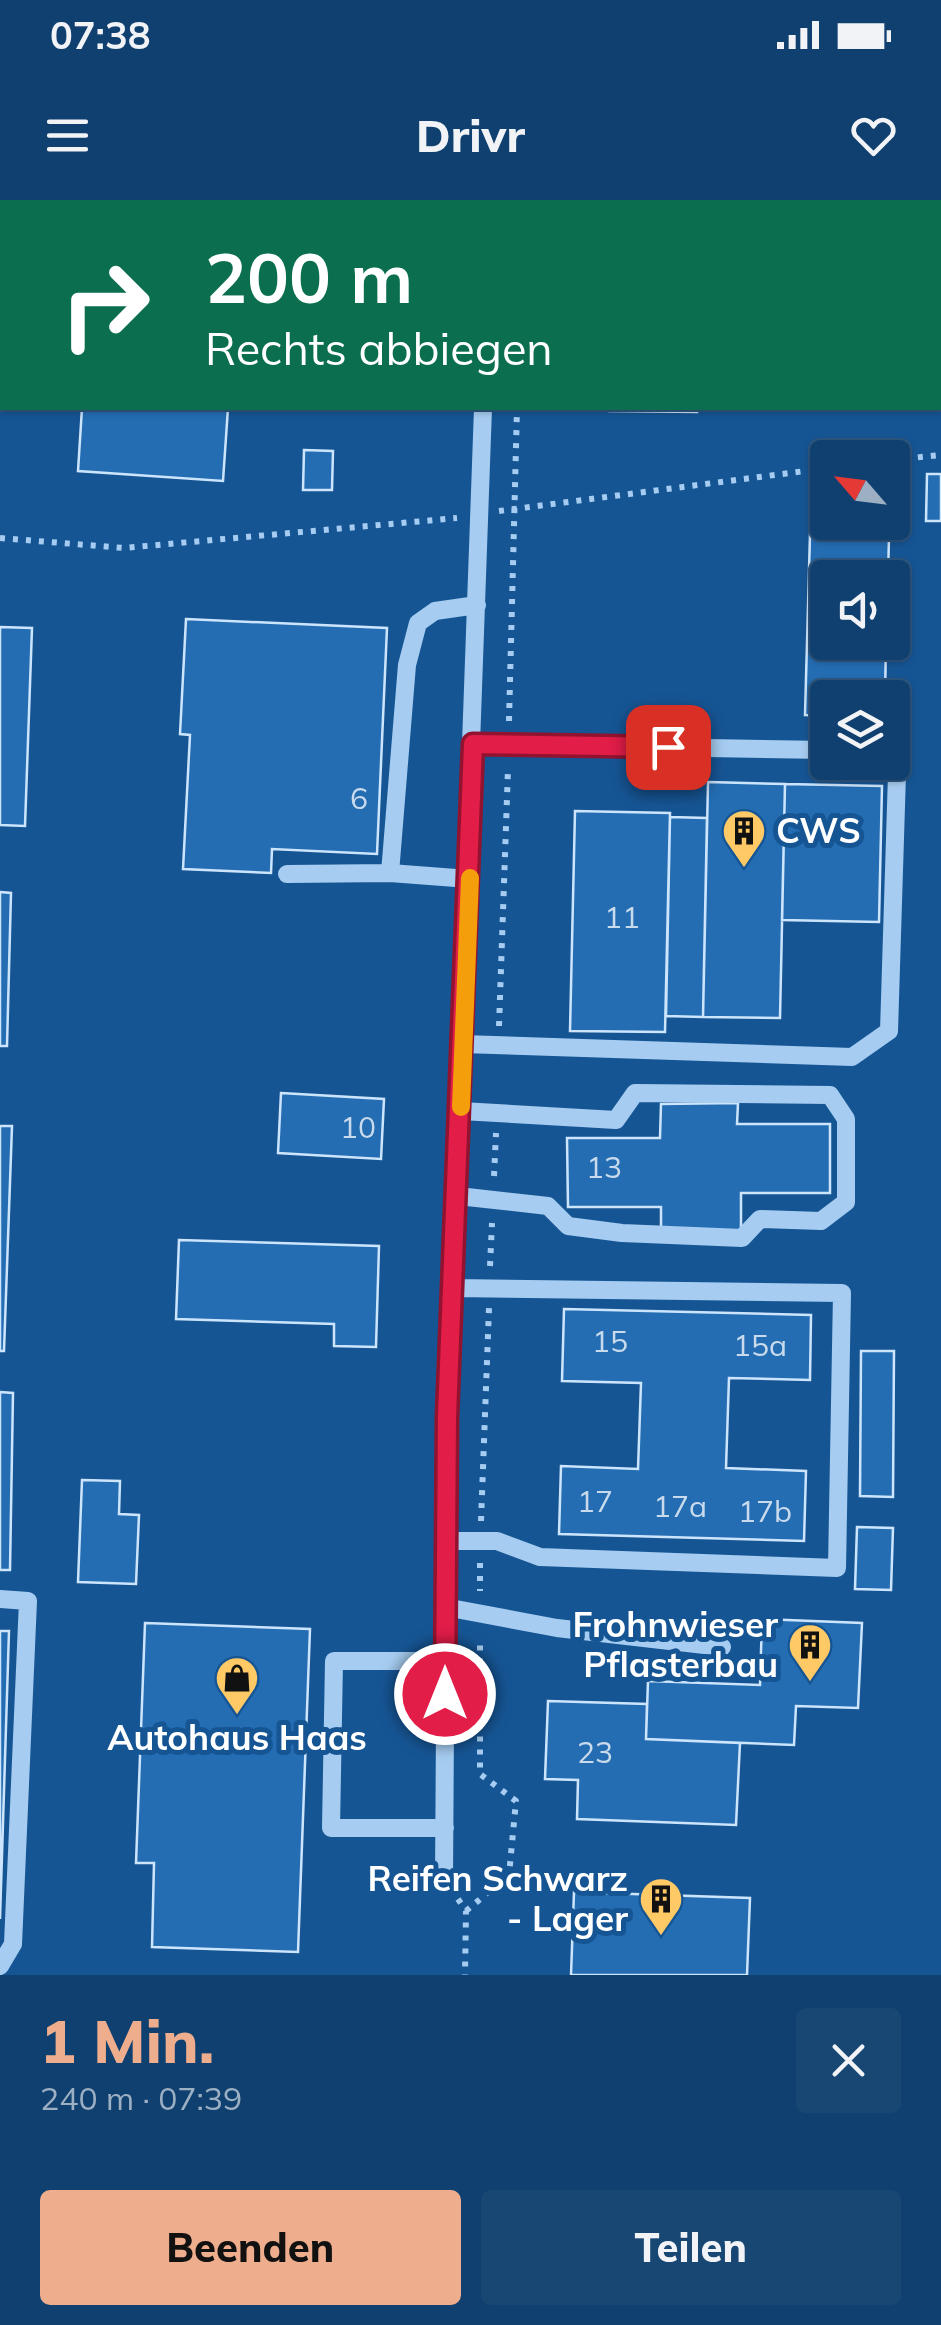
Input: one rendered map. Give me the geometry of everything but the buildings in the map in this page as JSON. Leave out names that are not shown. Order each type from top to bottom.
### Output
[{"type":"street","points":[[444,1880],[445,1541],[483,410]]},
{"type":"street","points":[[390,872],[407,665],[418,623],[435,611],[476,604]]},
{"type":"street","points":[[473,744],[810,750]]},
{"type":"street","points":[[462,1044],[852,1056],[888,1031],[897,780]]},
{"type":"street","points":[[287,874],[390,872],[470,879]]},
{"type":"street","points":[[458,1196],[548,1206],[568,1226],[622,1233],[742,1238],[760,1219],[821,1221],[846,1202],[846,1119],[830,1096],[635,1093],[616,1120],[461,1112]]},
{"type":"street","points":[[445,1541],[497,1541],[540,1557],[837,1568],[842,1293],[454,1288]]},
{"type":"street","points":[[0,1598],[28,1601],[13,1944],[0,1966]]},
{"type":"street","points":[[444,1607],[557,1628],[722,1647]]},
{"type":"street","points":[[445,1661],[334,1661],[331,1828],[445,1828]]},
{"type":"path","points":[[910,458],[941,455]]},
{"type":"path","points":[[0,538],[124,548],[478,515],[810,470]]},
{"type":"path","points":[[444,1880],[466,1910],[465,1975]]},
{"type":"slow traffic","points":[[461,1107],[470,878]]},
{"type":"place","name":"CWS","points":[[744,869]]},
{"type":"place","name":"Frohnwieser Pflasterbau","points":[[810,1683]]},
{"type":"place","name":"Autohaus Haas","points":[[237,1716]]},
{"type":"place","name":"Reifen Schwarz - Lager","points":[[661,1937]]},
{"type":"route","points":[[445,1694],[447,1417],[473,744],[668,747]]}]
